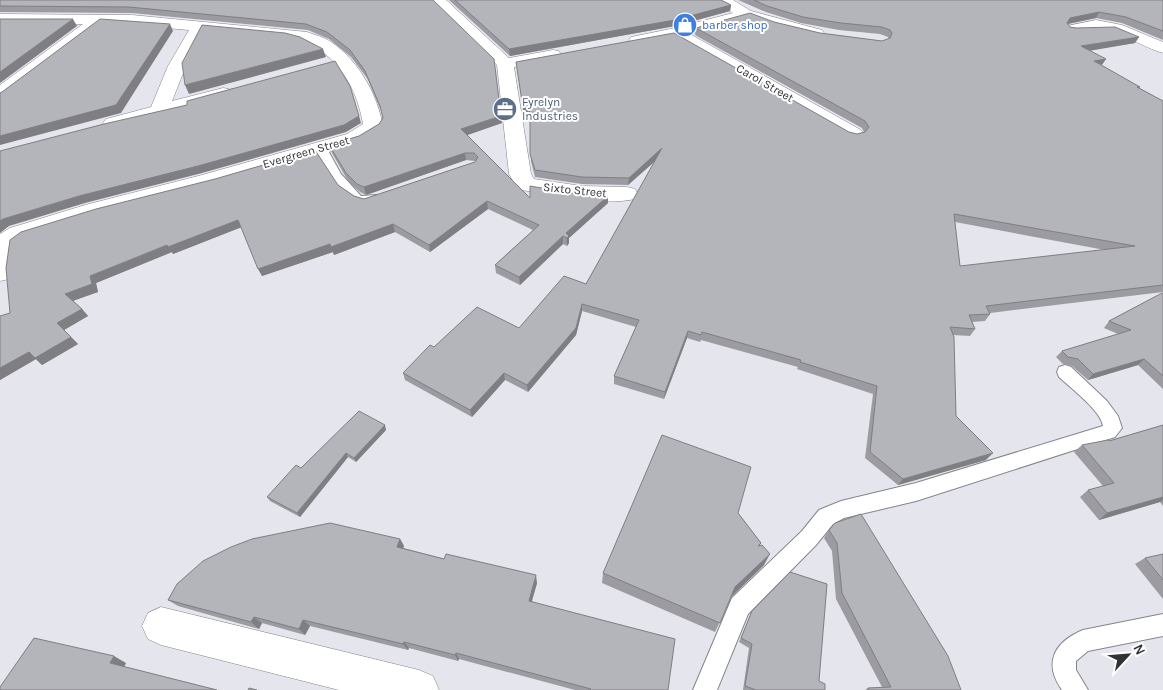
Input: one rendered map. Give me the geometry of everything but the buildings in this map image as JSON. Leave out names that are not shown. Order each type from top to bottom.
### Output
[{"type":"street","points":[[437,0],[505,64],[572,52]]},
{"type":"street","points":[[722,0],[746,14],[833,37]]},
{"type":"street","points":[[619,43],[676,33],[746,14]]},
{"type":"street","name":"Evergreen Street","points":[[0,19],[100,19],[200,25],[301,35],[325,45],[342,60],[357,82],[372,113],[373,126],[354,138],[321,148],[210,180],[93,210],[18,233],[4,243],[0,254],[0,273]]},
{"type":"street","points":[[0,94],[100,19]]},
{"type":"street","points":[[159,111],[177,66],[200,25]]},
{"type":"street","points":[[1073,29],[1096,25],[1116,28],[1163,48]]},
{"type":"street","name":"Carol Street","points":[[676,33],[854,134]]},
{"type":"street","points":[[323,65],[342,60]]},
{"type":"street","name":"Sixto Street","points":[[505,64],[520,174],[526,184],[582,193],[627,194]]},
{"type":"street","points":[[94,128],[236,90]]},
{"type":"street","points":[[162,626],[356,682],[419,690]]},
{"type":"lane","points":[[321,148],[336,175],[356,199],[367,201],[382,195]]},
{"type":"lane","points":[[704,690],[740,606],[809,538],[826,517],[841,510],[916,492],[1108,432],[1113,428],[1113,422],[1099,405],[1065,372]]},
{"type":"lane","points":[[1076,690],[1064,673],[1065,655],[1083,641],[1163,625]]},
{"type":"place","name":"barber shop","points":[[685,25]]},
{"type":"place","name":"Fyrelyn Industries","points":[[505,109]]}]
